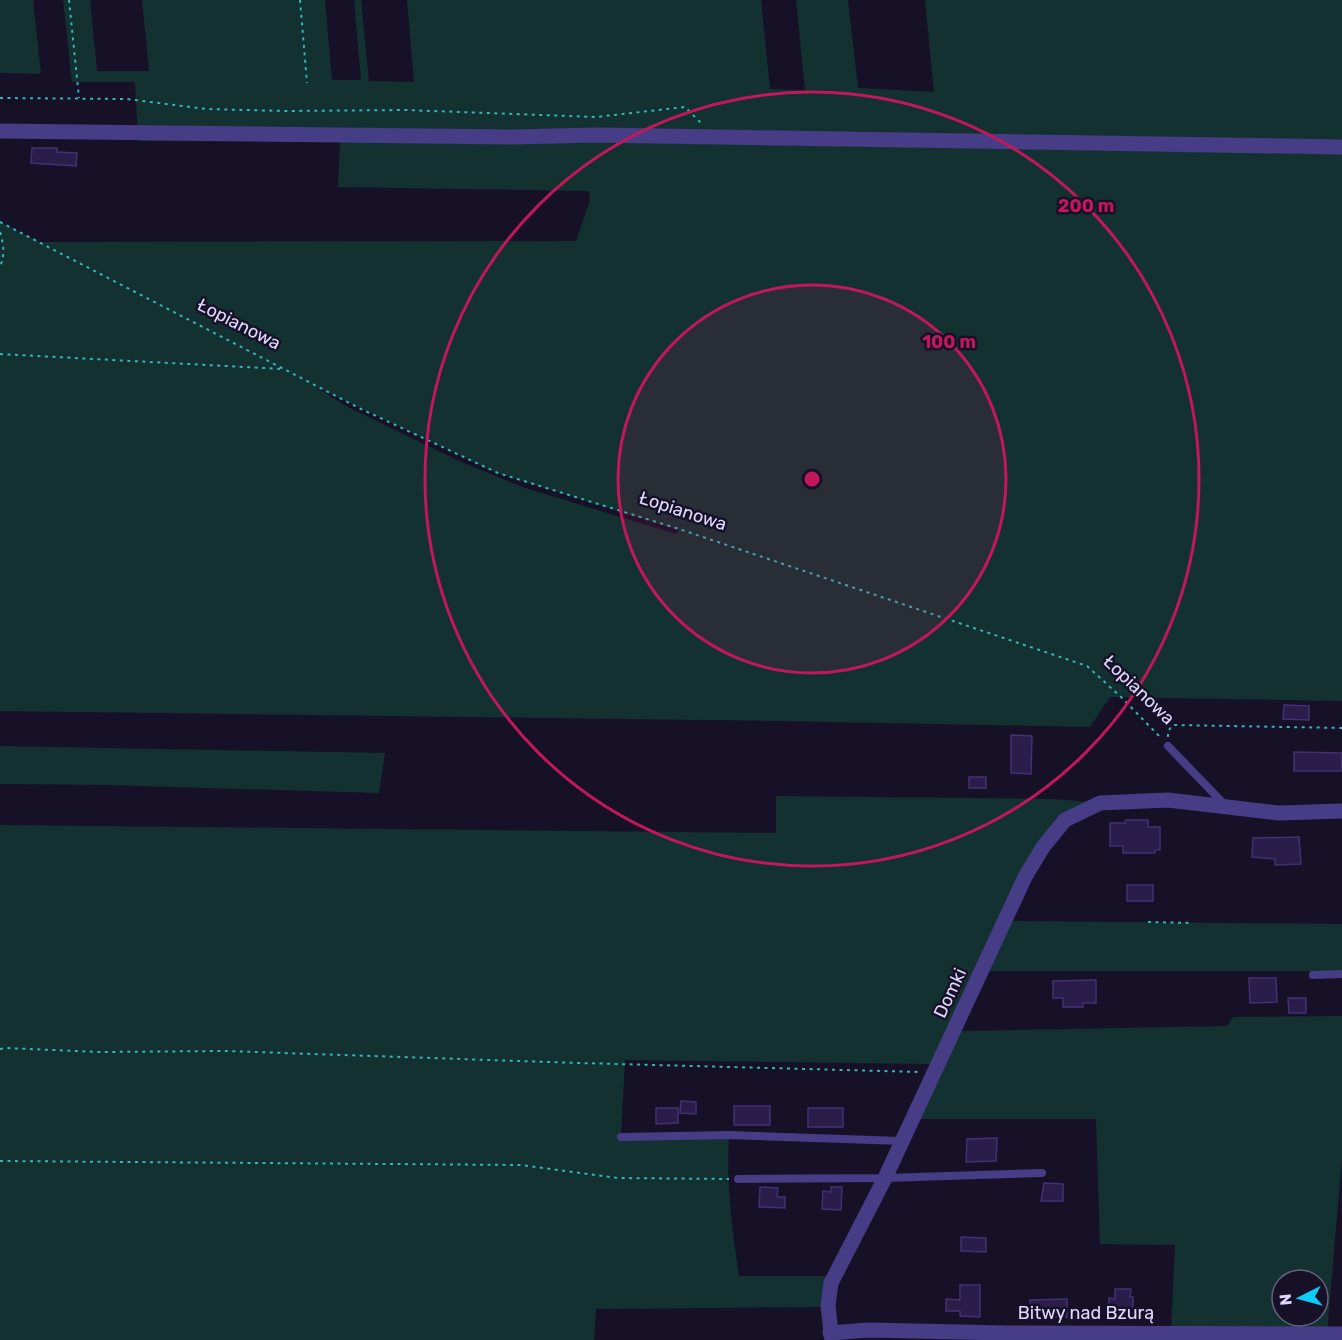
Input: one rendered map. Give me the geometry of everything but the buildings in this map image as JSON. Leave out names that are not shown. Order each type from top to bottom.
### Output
[{"type":"street","points":[[0,131],[513,137],[595,135],[1342,147]]},
{"type":"street","name":"Domki","points":[[831,1336],[828,1306],[831,1283],[903,1141],[1025,877],[1043,847],[1065,820],[1100,803],[1168,800],[1225,805]]},
{"type":"street","points":[[1225,805],[1279,813],[1342,811]]},
{"type":"street","name":"Bitwy nad Bzurą","points":[[831,1336],[868,1330],[1342,1334]]},
{"type":"lane","name":"Łopianowa","points":[[1168,746],[1225,805]]},
{"type":"lane","points":[[1313,975],[1342,974]]},
{"type":"lane","points":[[621,1137],[729,1135],[903,1141]]},
{"type":"lane","points":[[738,1179],[885,1178],[1042,1173]]},
{"type":"path","points":[[69,0],[79,98]]},
{"type":"path","points":[[300,0],[307,83]]},
{"type":"path","points":[[0,98],[127,99],[206,109],[405,110],[596,117],[685,108],[716,138]]},
{"type":"path","name":"Łopianowa","points":[[0,222],[361,409],[498,473],[679,530],[1087,666],[1121,697],[1168,746]]},
{"type":"path","points":[[0,232],[5,247],[0,267]]},
{"type":"path","points":[[0,354],[285,370]]},
{"type":"path","points":[[1168,746],[1168,731],[1173,725],[1342,728]]},
{"type":"path","points":[[1148,922],[1193,923]]},
{"type":"path","points":[[0,1049],[100,1052],[225,1051],[579,1064],[935,1072]]},
{"type":"path","points":[[0,1161],[521,1166],[618,1178],[738,1179]]},
{"type":"green space","points":[[0,0],[33,0],[41,74],[0,73]]},
{"type":"green space","points":[[63,0],[90,0],[97,71],[149,71],[142,0],[325,0],[332,80],[361,80],[354,0],[361,0],[369,81],[414,82],[407,0],[761,0],[770,89],[805,90],[796,0],[848,0],[858,88],[934,92],[925,0],[1342,0],[1342,701],[1110,697],[1090,727],[0,711],[0,222],[40,242],[576,241],[590,200],[589,191],[338,187],[340,142],[138,141],[135,82],[72,82]],"holes":[[[314,386],[497,473],[679,530],[676,534],[522,487],[457,460],[346,406]]]},
{"type":"green space","points":[[0,746],[385,753],[379,793],[0,784]]},
{"type":"green space","points":[[776,796],[1053,799],[1100,803],[1065,820],[1005,921],[1342,924],[1342,971],[990,971],[960,1031],[1227,1026],[1233,1017],[1342,1016],[1342,1157],[1330,1299],[1330,1268],[1270,1268],[1270,1328],[1328,1328],[1327,1334],[1171,1333],[1175,1245],[1100,1244],[1096,1119],[921,1119],[914,1117],[931,1064],[625,1060],[621,1137],[729,1135],[729,1189],[739,1276],[828,1276],[821,1307],[596,1309],[594,1340],[0,1340],[0,825],[776,833]]}]
